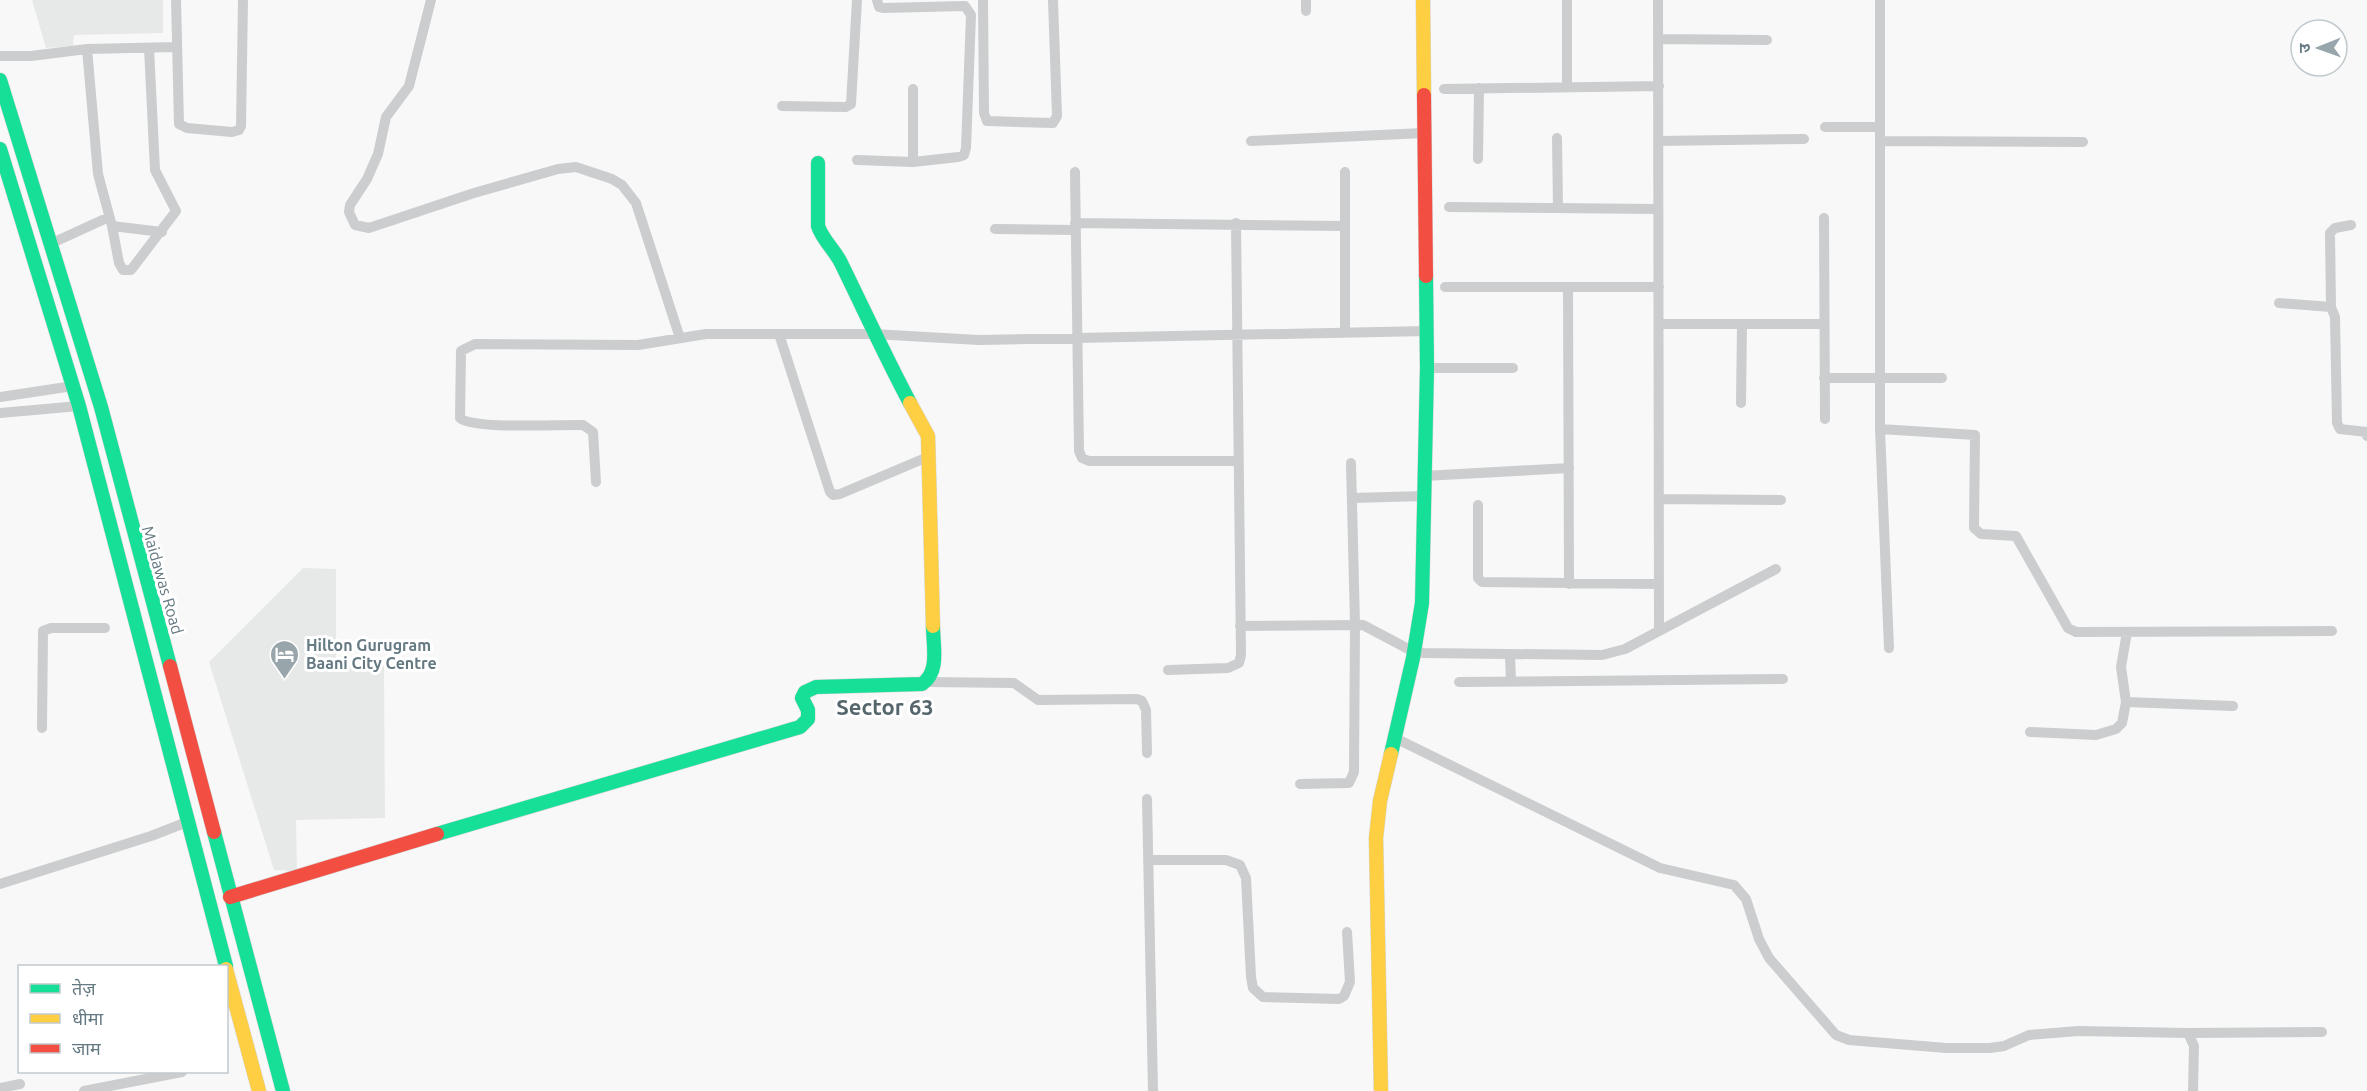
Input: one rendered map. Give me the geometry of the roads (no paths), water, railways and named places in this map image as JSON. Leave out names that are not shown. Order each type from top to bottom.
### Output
[{"type":"street","points":[[176,0],[179,124],[187,128],[238,130],[241,126],[243,90],[243,0]]},
{"type":"street","points":[[431,0],[413,78],[406,93],[386,117],[378,154],[367,179],[350,205],[349,212],[355,225],[369,228],[474,193],[558,169],[584,168],[622,185],[636,203],[680,338]]},
{"type":"street","points":[[782,106],[846,107],[851,104],[857,0]]},
{"type":"street","points":[[857,160],[913,162],[964,155],[966,148],[971,15],[965,6],[883,8],[879,7],[877,0]]},
{"type":"street","points":[[983,0],[984,113],[987,121],[1053,123],[1057,116],[1053,0]]},
{"type":"street","points":[[1381,1091],[1376,838],[1380,801],[1414,652],[1422,603],[1427,368],[1423,0]]},
{"type":"street","points":[[1567,0],[1567,87]]},
{"type":"street","points":[[1658,0],[1659,630]]},
{"type":"street","points":[[1880,0],[1882,378],[1880,429],[1889,648]]},
{"type":"street","points":[[1659,39],[1767,40]]},
{"type":"street","points":[[0,56],[31,56],[87,49],[176,47]]},
{"type":"street","points":[[87,49],[98,174],[111,221],[119,263],[123,270],[131,270],[162,232],[176,210],[155,170],[149,48]]},
{"type":"street","name":"Maidawas Road","points":[[0,80],[101,407],[283,1091]]},
{"type":"street","points":[[1444,89],[1659,86]]},
{"type":"street","points":[[1478,159],[1479,88]]},
{"type":"street","points":[[913,89],[913,162]]},
{"type":"street","points":[[1825,127],[1880,127]]},
{"type":"street","points":[[1251,141],[1424,133]]},
{"type":"street","points":[[1557,138],[1558,208]]},
{"type":"street","points":[[1658,141],[1804,139]]},
{"type":"street","points":[[1881,141],[2083,142]]},
{"type":"street","points":[[0,149],[79,406],[114,541],[155,682],[187,812],[187,822],[225,965]]},
{"type":"street","points":[[818,163],[818,226],[821,235],[841,262],[873,334],[924,425],[930,456],[934,668],[933,675],[926,682]]},
{"type":"street","points":[[1075,172],[1076,340],[1079,451],[1082,458],[1089,461],[1237,461]]},
{"type":"street","points":[[1344,172],[1345,333]]},
{"type":"street","points":[[1449,207],[1658,208]]},
{"type":"street","points":[[1824,218],[1825,419]]},
{"type":"street","points":[[50,243],[111,221],[162,232]]},
{"type":"street","points":[[1168,670],[1234,666],[1240,655],[1236,223]]},
{"type":"street","points":[[995,229],[1236,223],[1346,226]]},
{"type":"street","points":[[2351,225],[2336,228],[2330,233],[2331,308],[2335,317],[2337,423],[2340,429],[2367,432],[2367,436]]},
{"type":"street","points":[[1445,287],[1659,287]]},
{"type":"street","points":[[1568,287],[1569,584]]},
{"type":"street","points":[[2279,303],[2331,308]]},
{"type":"street","points":[[1659,324],[1823,324]]},
{"type":"street","points":[[1741,403],[1742,324]]},
{"type":"street","points":[[596,482],[593,432],[583,425],[488,425],[464,422],[459,418],[461,351],[475,344],[638,345],[706,334],[873,334],[979,340],[1076,340],[1427,332]]},
{"type":"street","points":[[779,334],[830,492],[833,495],[930,456]]},
{"type":"street","points":[[1427,368],[1513,368]]},
{"type":"street","points":[[1824,378],[1942,378]]},
{"type":"street","points":[[0,397],[73,386]]},
{"type":"street","points":[[0,413],[79,406]]},
{"type":"street","points":[[1880,429],[1976,435],[1974,528],[1977,532],[2016,537],[2068,628],[2093,633],[2238,632],[2265,629],[2332,631]]},
{"type":"street","points":[[1300,784],[1343,784],[1353,778],[1355,624],[1351,463]]},
{"type":"street","points":[[1424,476],[1569,468]]},
{"type":"street","points":[[1353,498],[1424,496]]},
{"type":"street","points":[[1659,499],[1781,500]]},
{"type":"street","points":[[1478,505],[1478,578],[1482,582],[1659,584]]},
{"type":"street","points":[[1240,626],[1355,624],[1370,626],[1414,652],[1510,655],[1608,654],[1625,649],[1776,569]]},
{"type":"street","points":[[42,728],[43,631],[51,628],[105,628]]},
{"type":"street","points":[[2030,732],[2096,735],[2108,732],[2122,723],[2126,702],[2121,667],[2127,632]]},
{"type":"street","points":[[1510,655],[1511,681]]},
{"type":"street","points":[[155,682],[172,675]]},
{"type":"street","points":[[1460,682],[1783,679]]},
{"type":"street","points":[[230,897],[257,886],[800,727],[808,719],[808,710],[802,698],[805,692],[816,687],[926,682],[1014,683],[1021,685],[1033,698],[1038,700],[1137,699],[1142,701],[1146,710],[1146,753]]},
{"type":"street","points":[[2126,702],[2233,706]]},
{"type":"street","points":[[1395,738],[1660,868],[1734,885],[1746,899],[1759,939],[1769,958],[1836,1035],[1849,1040],[1946,1048],[1990,1048],[2004,1046],[2029,1035],[2041,1033],[2090,1031],[2322,1032]]},
{"type":"street","points":[[1147,799],[1153,1091]]},
{"type":"street","points":[[0,884],[151,836],[187,822]]},
{"type":"street","points":[[1148,860],[1226,860],[1240,865],[1246,878],[1251,977],[1253,988],[1263,997],[1338,999],[1344,996],[1350,982],[1347,932]]},
{"type":"street","points":[[228,975],[259,1091]]},
{"type":"street","points":[[2188,1033],[2194,1046],[2193,1091]]},
{"type":"street","points":[[84,1091],[172,1073]]},
{"type":"street","points":[[0,1088],[20,1084]]},
{"type":"place","name":"Hilton Gurugram Baani City Centre","points":[[285,680]]},
{"type":"district","name":"Sector 63","points":[[885,706]]}]
